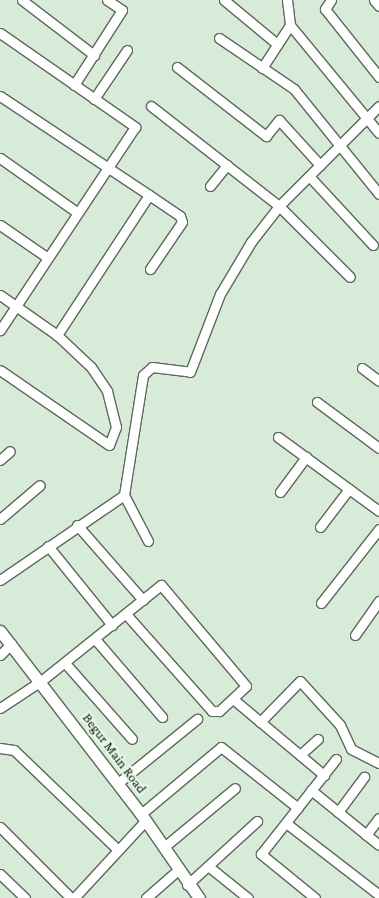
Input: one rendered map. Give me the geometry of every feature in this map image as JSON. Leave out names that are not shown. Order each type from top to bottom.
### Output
[{"type":"street","points":[[22,0],[94,55]]},
{"type":"street","points":[[224,0],[278,44]]},
{"type":"street","points":[[287,0],[290,24],[379,133]]},
{"type":"street","points":[[332,0],[325,9],[379,77]]},
{"type":"street","points":[[374,0],[379,6]]},
{"type":"street","points":[[74,85],[122,10],[111,1]]},
{"type":"street","points":[[262,68],[290,24]]},
{"type":"street","points":[[0,34],[135,127],[0,330]]},
{"type":"street","points":[[219,38],[294,89],[379,194]]},
{"type":"street","points":[[94,99],[127,50]]},
{"type":"street","points":[[177,67],[266,136],[279,120],[320,165]]},
{"type":"street","points":[[0,96],[180,216],[182,222],[150,269]]},
{"type":"street","points":[[151,106],[279,206],[350,277]]},
{"type":"street","points":[[148,541],[124,496],[143,375],[152,366],[190,372],[220,294],[279,206],[379,106]]},
{"type":"street","points":[[0,158],[78,213]]},
{"type":"street","points":[[210,186],[227,165]]},
{"type":"street","points":[[309,176],[372,245]]},
{"type":"street","points":[[57,335],[149,195]]},
{"type":"street","points":[[0,225],[48,258]]},
{"type":"street","points":[[0,295],[14,308],[57,335],[91,367],[107,392],[116,427],[109,445],[0,370]]},
{"type":"street","points":[[0,313],[14,308]]},
{"type":"street","points":[[362,368],[379,381]]},
{"type":"street","points":[[317,402],[379,448]]},
{"type":"street","points":[[278,437],[379,511]]},
{"type":"street","points":[[0,460],[10,451]]},
{"type":"street","points":[[280,492],[306,457]]},
{"type":"street","points":[[0,519],[40,485]]},
{"type":"street","points":[[320,527],[349,489]]},
{"type":"street","points":[[0,580],[77,525],[124,496]]},
{"type":"street","points":[[77,525],[143,600]]},
{"type":"street","points":[[321,603],[379,529]]},
{"type":"street","points":[[48,546],[112,626]]},
{"type":"street","points":[[0,708],[42,681],[112,626],[126,614],[143,600],[161,584],[246,686],[215,713],[208,709],[126,614]]},
{"type":"street","points":[[355,635],[379,601]]},
{"type":"street","name":"Begur Main Road","points":[[0,631],[42,681],[143,817],[187,885],[199,898]]},
{"type":"street","points":[[95,639],[162,717]]},
{"type":"street","points":[[0,655],[11,644]]},
{"type":"street","points":[[65,663],[132,739]]},
{"type":"street","points":[[260,722],[300,681],[340,725],[351,749],[379,763]]},
{"type":"street","points":[[233,699],[324,775]]},
{"type":"street","points":[[118,783],[197,719]]},
{"type":"street","points":[[300,755],[318,740]]},
{"type":"street","points":[[0,827],[73,898],[118,850],[143,817],[221,747],[298,808]]},
{"type":"street","points":[[0,748],[14,750],[118,850]]},
{"type":"street","points":[[315,898],[261,854],[336,759]]},
{"type":"street","points":[[338,812],[364,777]]},
{"type":"street","points":[[164,847],[235,788]]},
{"type":"street","points":[[312,790],[379,845]]},
{"type":"street","points":[[366,835],[379,818]]},
{"type":"street","points":[[187,885],[257,821]]},
{"type":"street","points":[[286,823],[379,895]]},
{"type":"street","points":[[208,866],[248,898]]},
{"type":"street","points":[[146,898],[178,870]]},
{"type":"street","points":[[0,874],[25,898]]}]
